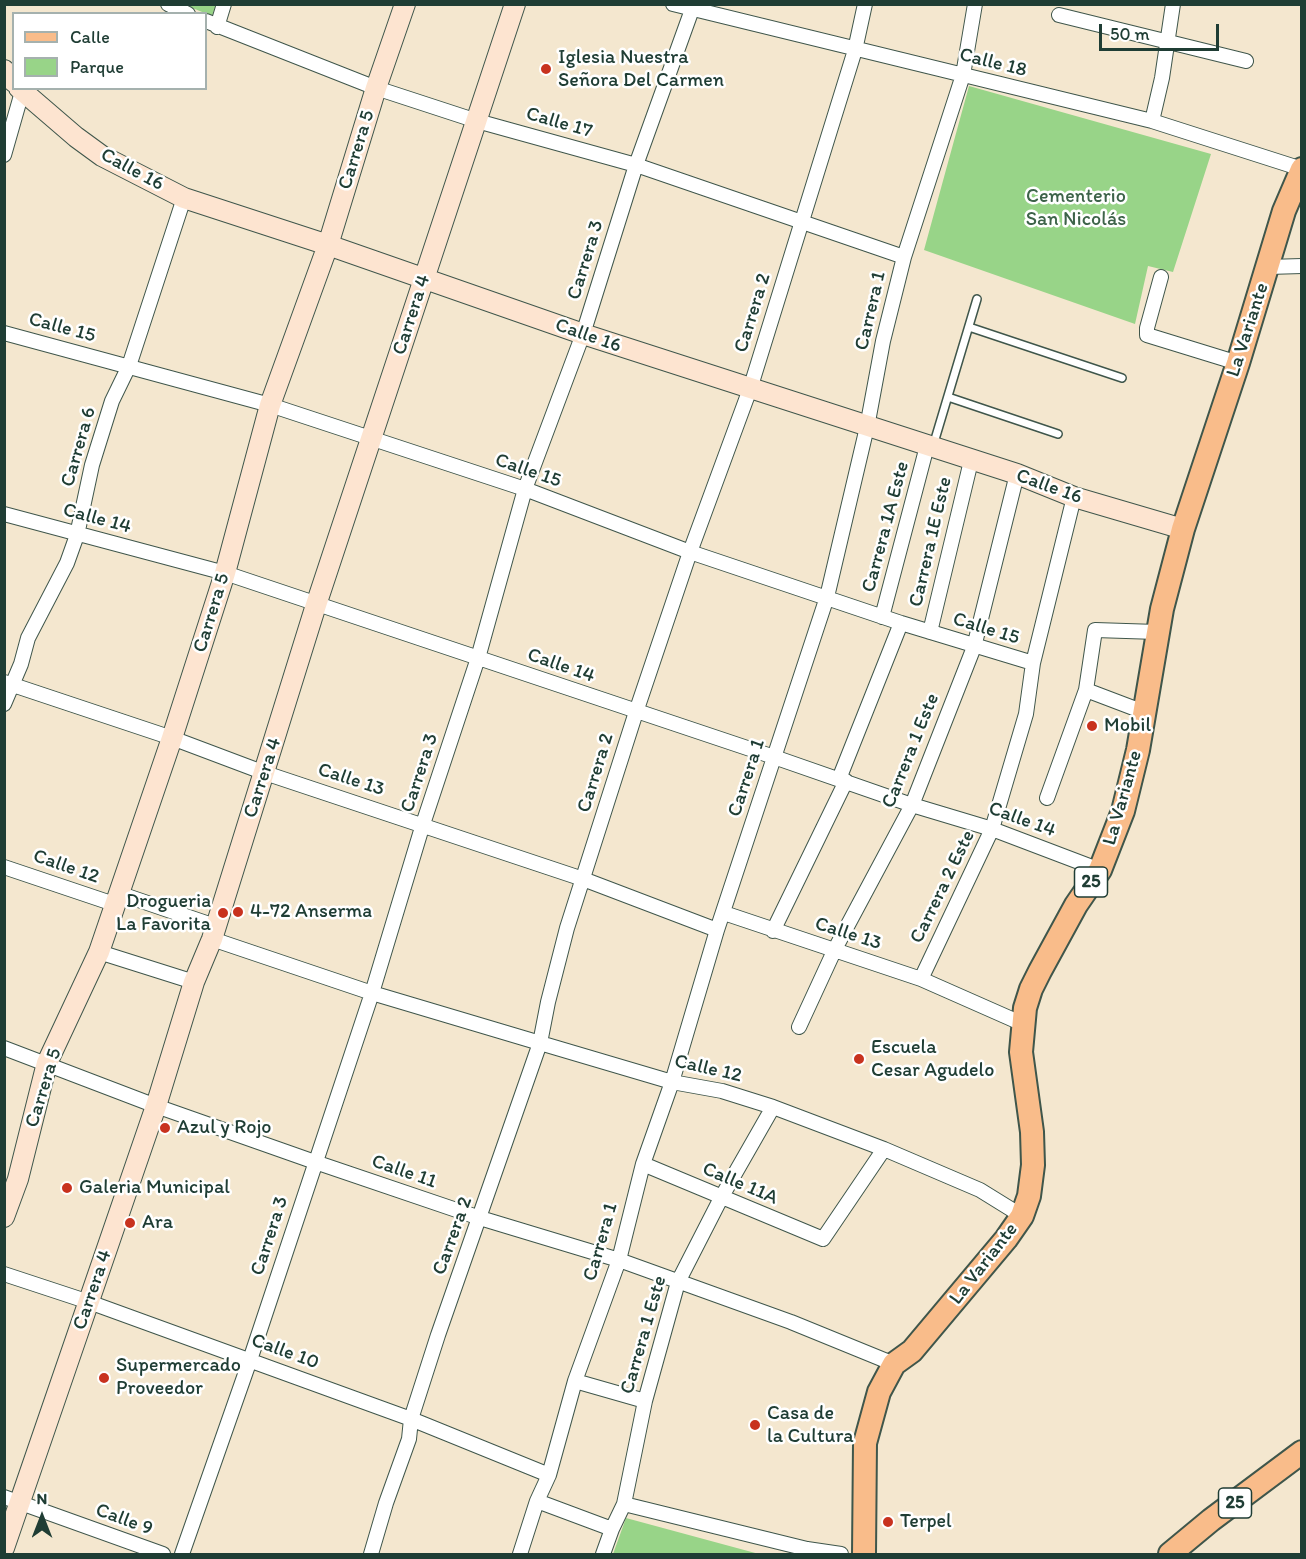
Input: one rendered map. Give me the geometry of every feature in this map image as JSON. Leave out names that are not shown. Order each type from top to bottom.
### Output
[{"type":"main road","name":"La Variante","points":[[864,1554],[865,1443],[879,1392],[894,1364],[912,1351],[940,1320],[1022,1216],[1029,1196],[1033,1165],[1032,1132],[1021,1052],[1025,1008],[1035,980],[1076,905],[1100,870],[1123,811],[1138,750],[1157,632],[1183,529],[1238,363],[1284,211],[1302,169]]},
{"type":"main road","name":"25","points":[[1178,1551],[1302,1452]]},
{"type":"street","points":[[168,4],[184,12]]},
{"type":"street","points":[[211,24],[224,4]]},
{"type":"street","name":"Calle 18","points":[[674,4],[1152,121],[1302,169]]},
{"type":"street","name":"Carrera 2","points":[[371,1554],[409,1439],[411,1419],[438,1335],[540,1044],[562,949],[636,712],[690,552],[750,389],[855,50],[865,4]]},
{"type":"street","name":"Carrera 1","points":[[520,1554],[537,1501],[549,1475],[575,1381],[618,1260],[643,1164],[672,1082],[717,930],[827,597],[867,427],[883,341],[904,257],[963,75],[975,4]]},
{"type":"street","points":[[1152,121],[1173,4]]},
{"type":"street","name":"Carrera 4","points":[[4,1548],[13,1500],[89,1302],[156,1106],[194,982],[214,933],[316,605],[515,5]]},
{"type":"street","name":"Carrera 5","points":[[4,1217],[18,1179],[47,1063],[99,952],[172,738],[225,573],[270,405],[327,245],[404,6]]},
{"type":"street","name":"Carrera 3","points":[[182,1554],[250,1360],[372,993],[423,824],[478,658],[525,489],[583,334],[636,165],[693,7]]},
{"type":"street","points":[[1059,15],[1246,61]]},
{"type":"street","name":"Calle 17","points":[[211,24],[376,88],[477,121],[636,165],[802,224],[904,257]]},
{"type":"street","points":[[4,155],[13,90]]},
{"type":"street","name":"Calle 16","points":[[23,90],[76,137],[102,156],[184,198],[583,334],[1017,474],[1074,497],[1183,529]]},
{"type":"street","name":"Carrera 6","points":[[4,704],[8,683],[63,570],[77,535],[92,465],[112,400],[129,366],[184,198]]},
{"type":"street","points":[[1268,267],[1302,266]]},
{"type":"street","points":[[1161,278],[1146,328],[1147,335],[1238,363]]},
{"type":"street","name":"Calle 15","points":[[4,333],[270,405],[525,489],[690,552],[901,623],[1033,663]]},
{"type":"street","name":"Carrera 1A Este","points":[[882,616],[930,446]]},
{"type":"street","name":"Carrera 1E Este","points":[[930,632],[971,460]]},
{"type":"street","name":"Carrera 1 Este","points":[[799,1027],[834,949],[912,806],[974,646],[1017,474]]},
{"type":"street","name":"Carrera 2 Este","points":[[921,979],[992,829],[1026,714],[1033,663],[1074,497]]},
{"type":"street","name":"Calle 14","points":[[4,514],[225,573],[842,780],[912,806],[992,829],[1100,870]]},
{"type":"street","points":[[772,931],[842,780],[901,623]]},
{"type":"street","points":[[1047,798],[1086,690],[1095,630],[1157,632]]},
{"type":"street","name":"Calle 13","points":[[8,683],[583,879],[717,930]]},
{"type":"street","points":[[1086,690],[1144,712]]},
{"type":"street","name":"Calle 12","points":[[4,867],[116,898],[372,993],[672,1082],[722,1091],[773,1107],[884,1149],[980,1190],[1022,1216]]},
{"type":"street","name":"Calle 13","points":[[724,913],[772,931],[834,949],[921,979],[1023,1024]]},
{"type":"street","points":[[99,952],[194,982]]},
{"type":"street","name":"Calle 11","points":[[4,1048],[156,1106],[315,1162],[480,1218],[618,1260],[791,1322],[894,1364]]},
{"type":"street","name":"Carrera 1 Este","points":[[603,1554],[624,1504],[645,1401],[678,1282],[721,1198],[773,1107]]},
{"type":"street","name":"Calle 11A","points":[[643,1164],[823,1239],[884,1149]]},
{"type":"street","name":"Calle 10","points":[[4,1274],[89,1302],[411,1419],[549,1475]]},
{"type":"street","points":[[575,1381],[645,1401]]},
{"type":"street","name":"Calle 9","points":[[13,1500],[163,1554]]},
{"type":"street","points":[[537,1501],[612,1529]]},
{"type":"street","points":[[624,1504],[807,1550],[842,1554]]},
{"type":"lane","points":[[930,446],[948,397],[977,299]]},
{"type":"lane","points":[[969,327],[1122,378]]},
{"type":"lane","points":[[948,397],[1058,434]]},
{"type":"green space","points":[[185,5],[216,5],[212,16],[207,12]]},
{"type":"green space","name":"Cementerio San Nicolás","points":[[969,86],[1211,154],[1173,272],[1148,266],[1135,324],[924,250]]},
{"type":"green space","points":[[626,1518],[759,1554],[613,1554]]},
{"type":"place","name":"Iglesia Nuestra Señora Del Carmen","points":[[546,69]]},
{"type":"place","name":"Mobil","points":[[1092,726]]},
{"type":"place","name":"4-72 Anserma","points":[[238,912]]},
{"type":"place","name":"Drogueria La Favorita","points":[[223,913]]},
{"type":"place","name":"Escuela Cesar Agudelo","points":[[859,1059]]},
{"type":"place","name":"Azul y Rojo","points":[[165,1128]]},
{"type":"place","name":"Galeria Municipal","points":[[67,1188]]},
{"type":"place","name":"Ara","points":[[130,1223]]},
{"type":"place","name":"Supermercado Proveedor","points":[[104,1378]]},
{"type":"place","name":"Casa de la Cultura","points":[[755,1425]]},
{"type":"place","name":"Terpel","points":[[888,1522]]}]
